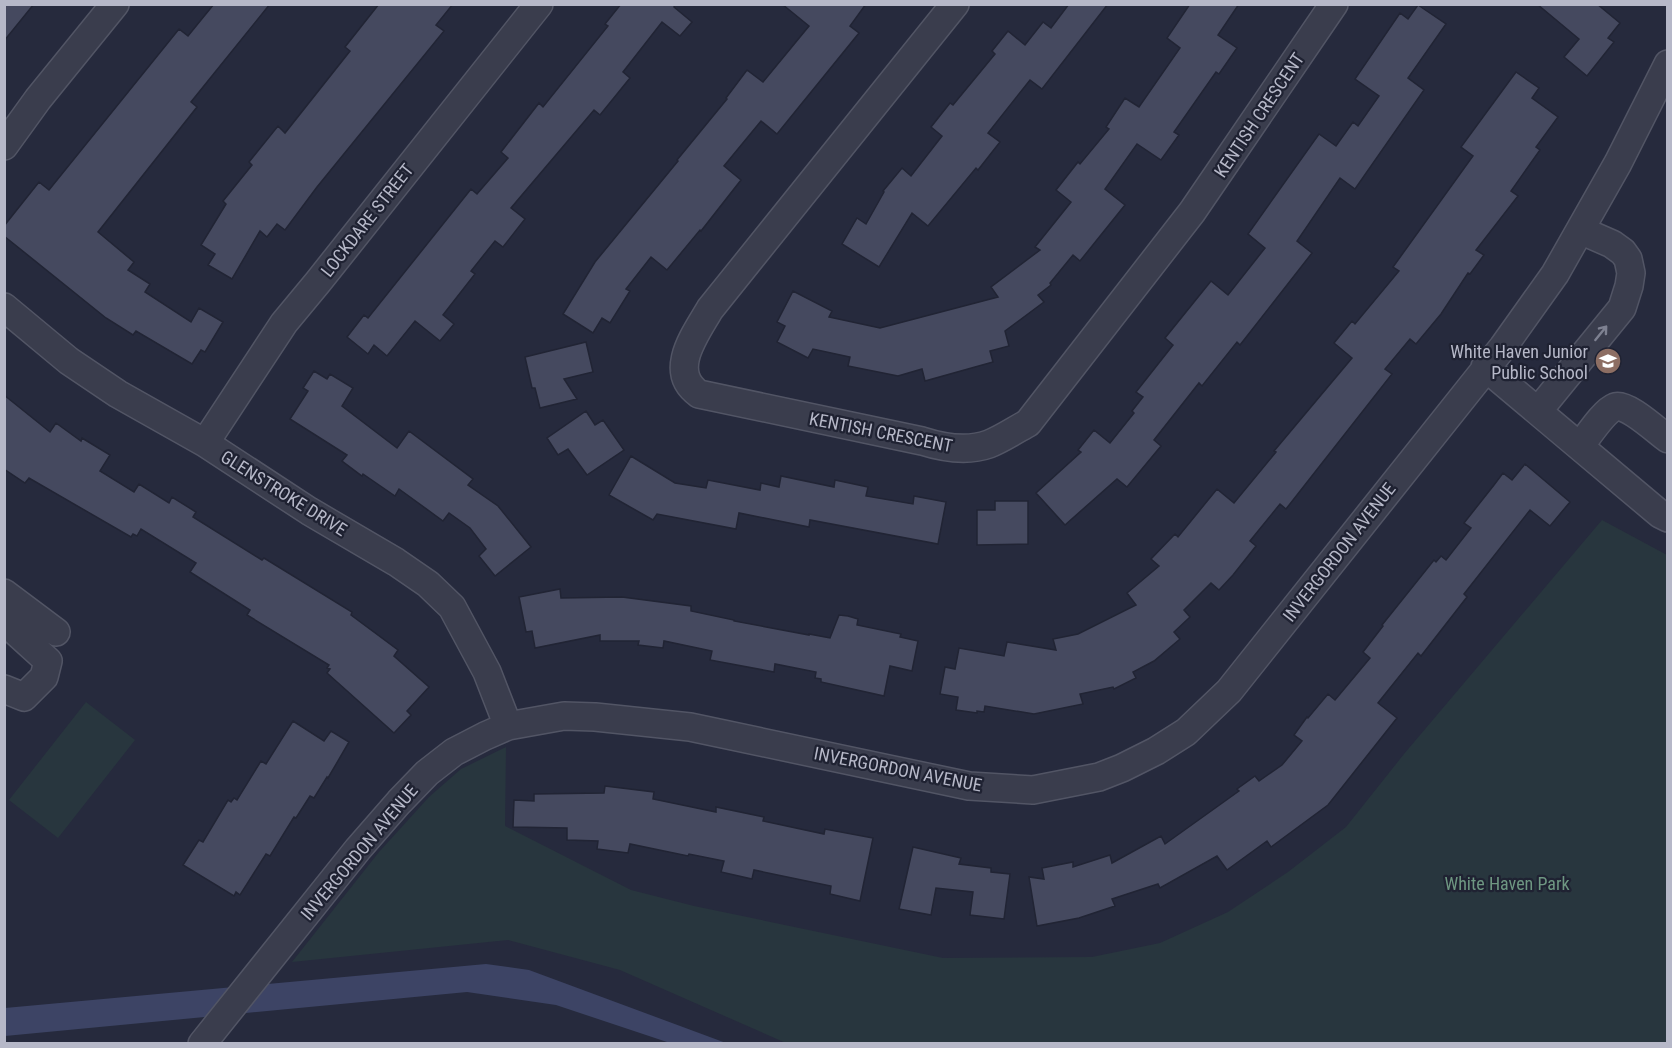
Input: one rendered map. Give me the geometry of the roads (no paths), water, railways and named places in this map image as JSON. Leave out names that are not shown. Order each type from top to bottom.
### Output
[{"type":"street","points":[[4,146],[38,99],[115,4]]},
{"type":"street","name":"LOCKDARE STREET","points":[[205,443],[284,323],[539,4]]},
{"type":"street","name":"KENTISH CRESCENT","points":[[955,4],[710,309],[686,350],[684,373],[689,387],[699,394],[922,441],[944,448],[970,448],[989,444],[1028,423],[1192,212],[1334,4]]},
{"type":"street","name":"INVERGORDON AVENUE","points":[[207,1036],[382,819],[427,773],[454,752],[485,735],[508,726],[564,716],[596,717],[690,728],[969,786],[1033,790],[1099,777],[1156,751],[1186,732],[1229,691],[1503,347],[1555,274],[1618,163],[1668,64]]},
{"type":"street","points":[[1538,411],[1622,308],[1629,286],[1631,273],[1628,259],[1623,252],[1612,244],[1580,230]]},
{"type":"street","name":"GLENSTROKE DRIVE","points":[[4,308],[69,361],[108,388],[205,443],[309,511],[396,562],[428,584],[452,607],[487,672],[508,726]]},
{"type":"street","points":[[1485,368],[1660,514],[1668,518]]},
{"type":"street","points":[[1580,446],[1607,412],[1615,406],[1629,409],[1668,439]]},
{"type":"street","points":[[4,593],[56,632]]},
{"type":"street","points":[[4,621],[48,661],[44,677],[24,697],[4,689]]},
{"type":"water","points":[[486,964],[529,970],[726,1043],[670,1043],[556,1005],[467,992],[5,1036],[5,1008]]},
{"type":"place","name":"White Haven Junior Public School","points":[[1608,361]]},
{"type":"park label","name":"White Haven Park","points":[[1507,883]]}]
